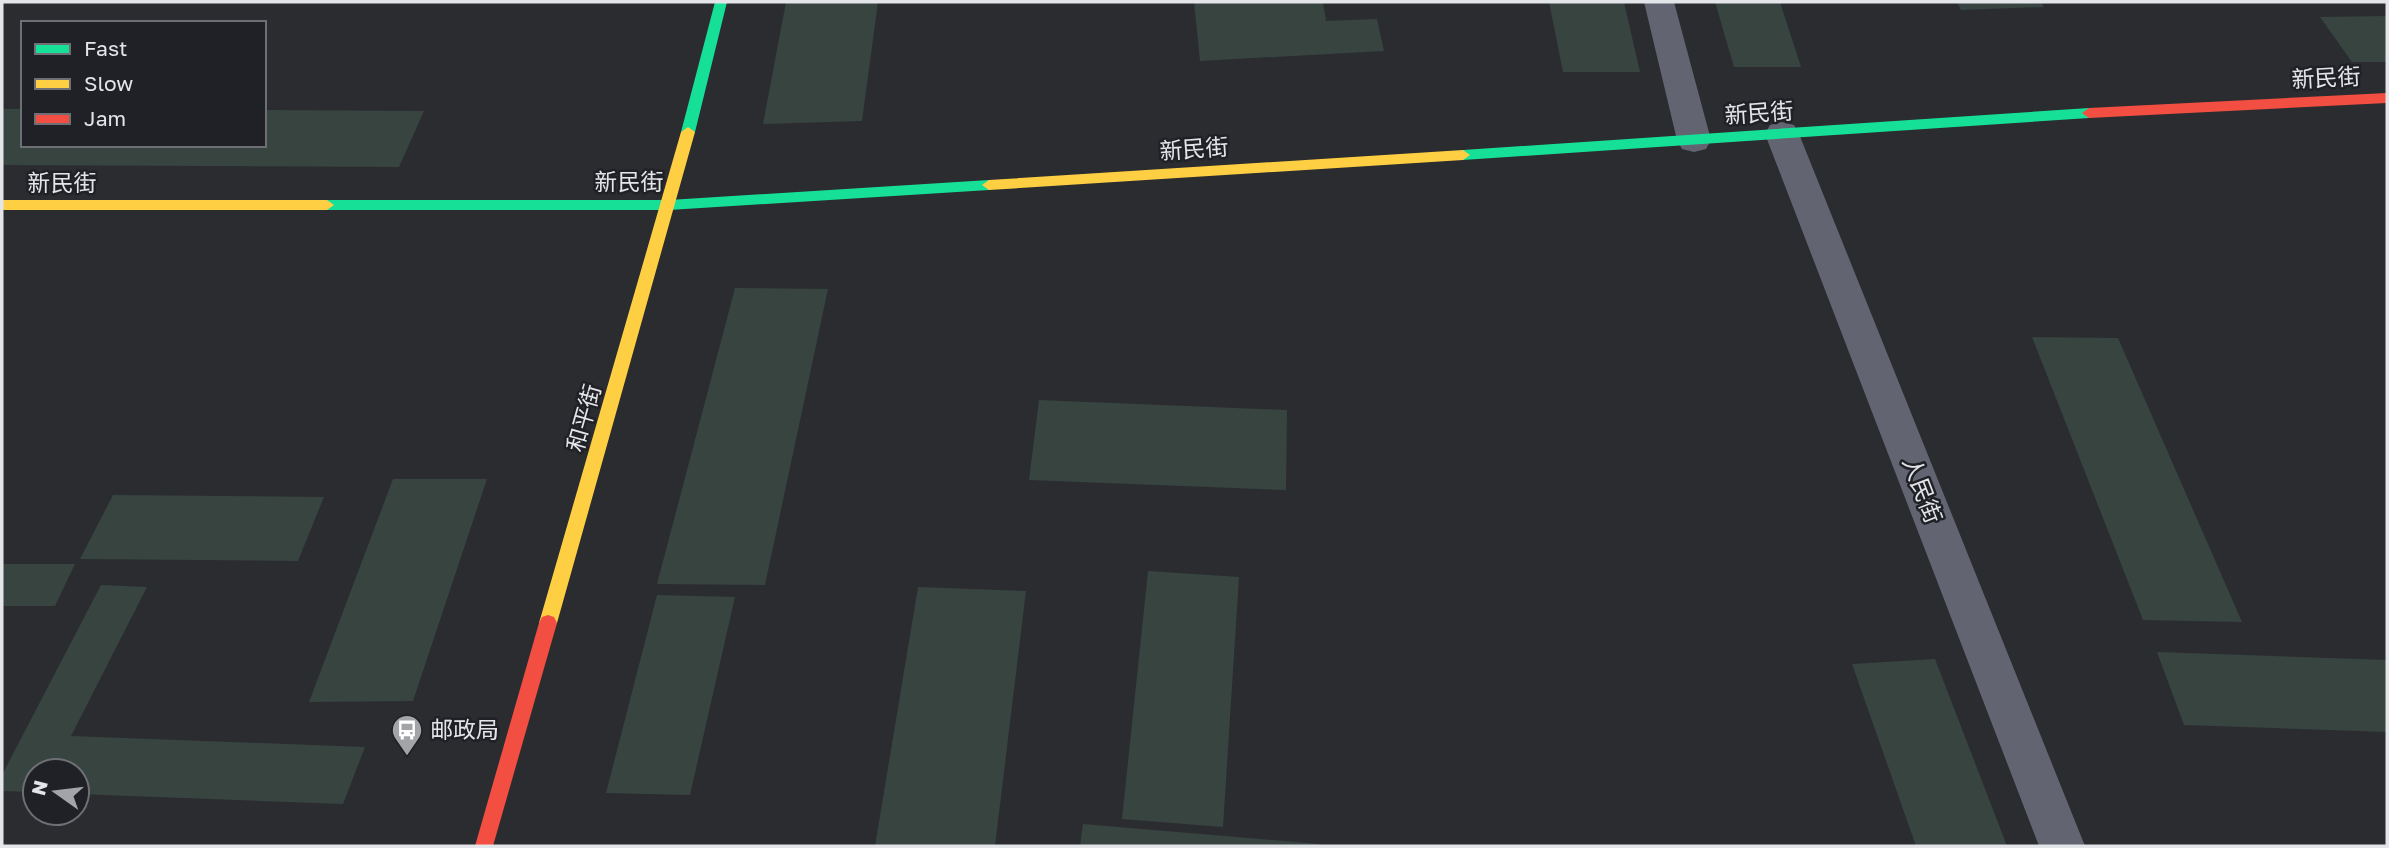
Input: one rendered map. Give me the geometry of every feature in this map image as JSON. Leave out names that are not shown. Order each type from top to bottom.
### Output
[{"type":"main road","name":"和平街","points":[[484,846],[669,205],[721,2]]},
{"type":"main road","name":"新民街","points":[[2,205],[669,205],[1694,141],[2038,115],[2387,98]]},
{"type":"street","points":[[1659,2],[1694,141]]},
{"type":"street","name":"人民街","points":[[1782,134],[2062,846]]},
{"type":"building","points":[[786,2],[878,2],[862,121],[763,124]]},
{"type":"building","points":[[1194,2],[1323,2],[1326,21],[1377,19],[1384,51],[1200,61]]},
{"type":"building","points":[[1549,2],[1624,2],[1640,72],[1563,72]]},
{"type":"building","points":[[1715,2],[1780,2],[1801,67],[1734,67]]},
{"type":"building","points":[[1957,2],[2041,2],[2044,7],[1961,10]]},
{"type":"building","points":[[2387,16],[2387,62],[2352,62],[2320,17]]},
{"type":"building","points":[[2,109],[21,109],[21,147],[266,147],[266,110],[424,111],[399,167],[2,165]]},
{"type":"building","points":[[735,288],[828,289],[765,585],[657,584]]},
{"type":"building","points":[[2032,337],[2118,338],[2242,622],[2143,620]]},
{"type":"building","points":[[1039,400],[1287,410],[1286,490],[1029,480]]},
{"type":"building","points":[[393,479],[487,479],[413,701],[309,702]]},
{"type":"building","points":[[113,495],[324,497],[298,561],[80,559]]},
{"type":"building","points":[[2,564],[75,564],[55,606],[2,606]]},
{"type":"building","points":[[1148,571],[1239,577],[1223,827],[1122,819]]},
{"type":"building","points":[[101,585],[147,587],[71,736],[365,747],[343,804],[91,795],[91,757],[21,757],[21,792],[2,791],[2,775]]},
{"type":"building","points":[[918,587],[1026,591],[995,846],[875,846]]},
{"type":"building","points":[[657,595],[735,597],[690,795],[606,793]]},
{"type":"building","points":[[2157,652],[2387,660],[2387,732],[2184,725]]},
{"type":"building","points":[[1935,659],[2007,846],[1916,846],[1852,664]]},
{"type":"building","points":[[1083,824],[1320,844],[1080,846]]},
{"type":"traffic: fast","points":[[688,132],[721,2]]},
{"type":"traffic: fast","points":[[1463,155],[2089,113]]},
{"type":"traffic: fast","points":[[327,205],[669,205],[989,185]]},
{"type":"traffic: slow","points":[[548,623],[688,132]]},
{"type":"traffic: slow","points":[[989,185],[1463,155]]},
{"type":"traffic: slow","points":[[2,205],[327,205]]},
{"type":"traffic: jam","points":[[2089,113],[2387,98]]},
{"type":"traffic: jam","points":[[484,846],[548,623]]},
{"type":"place","name":"邮政局","points":[[407,757]]}]
